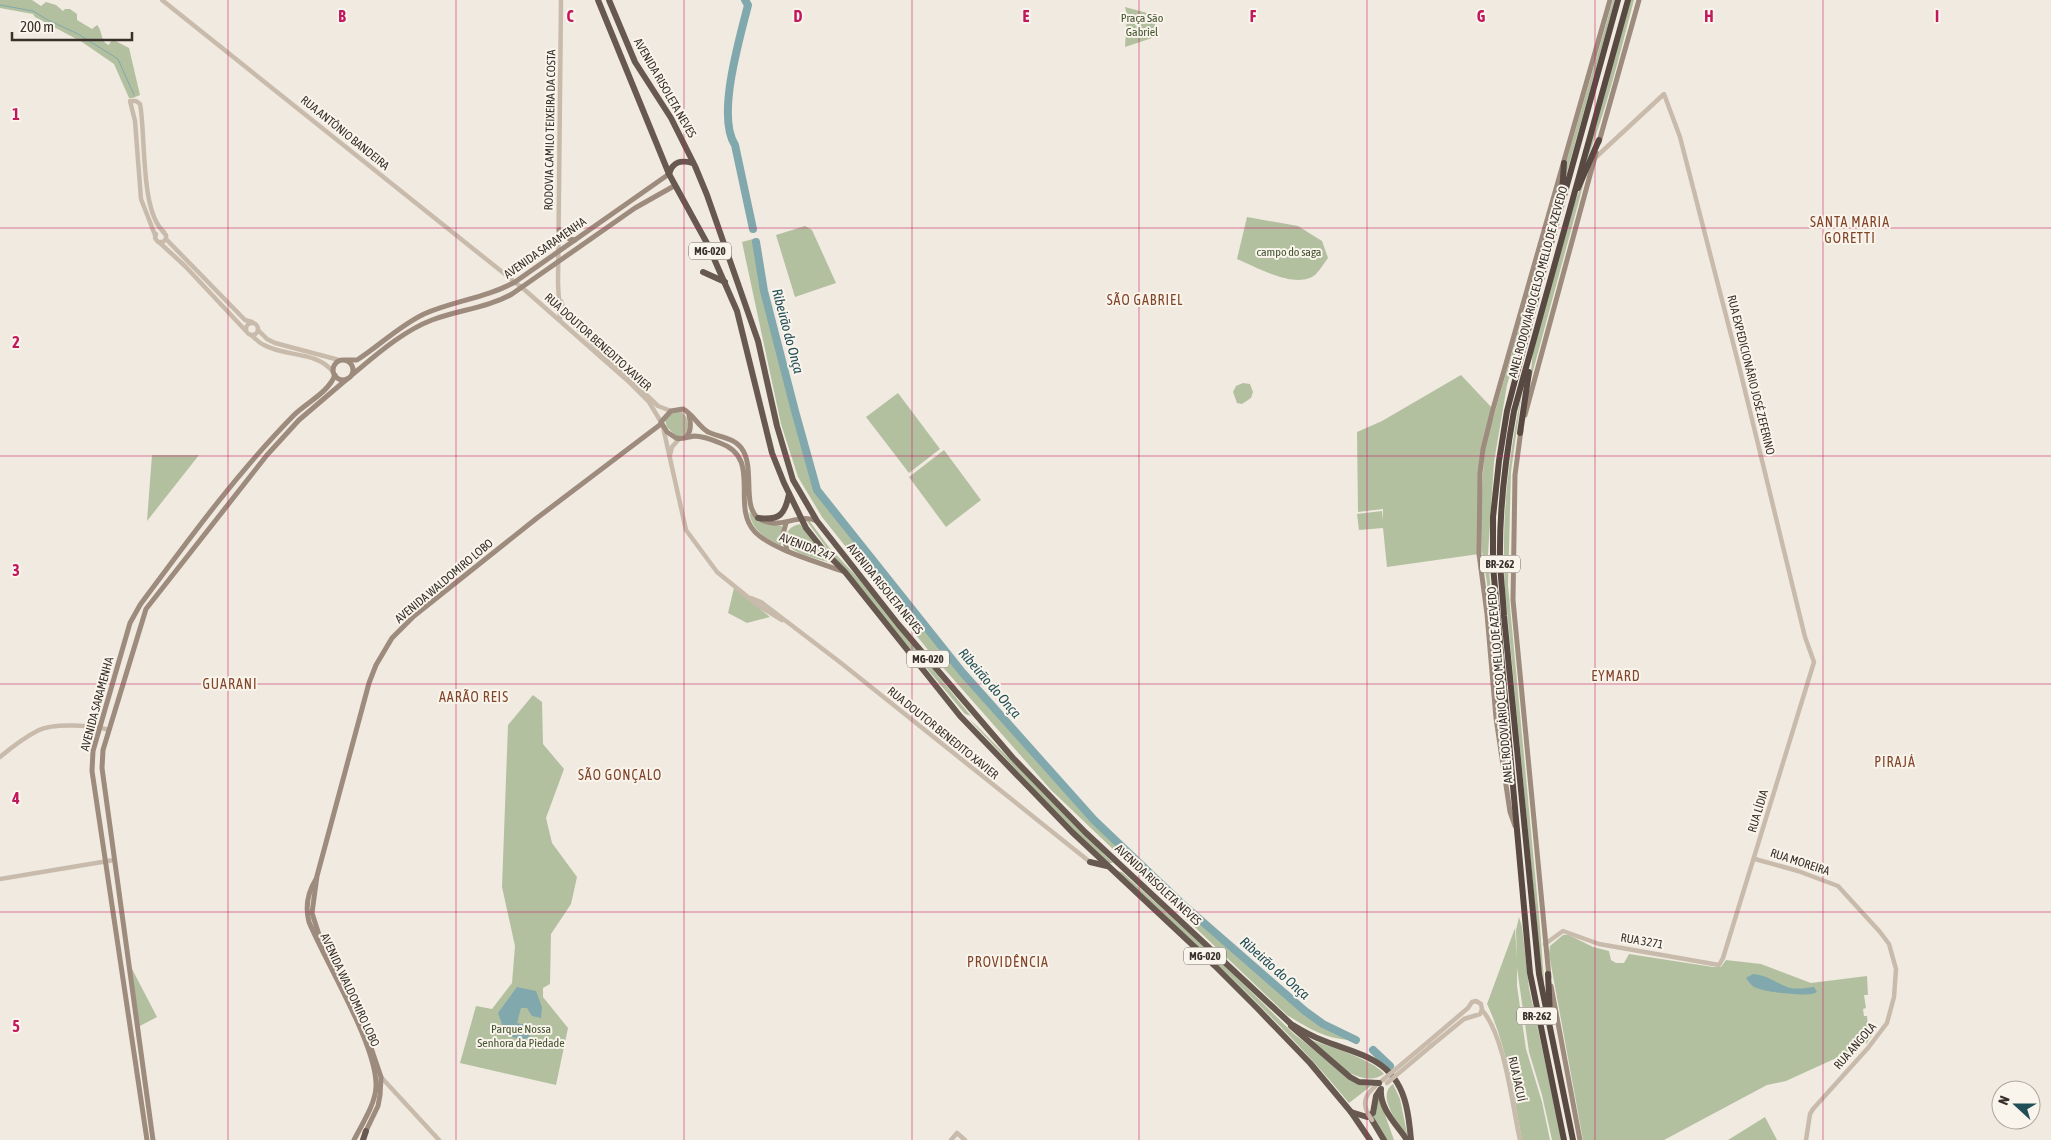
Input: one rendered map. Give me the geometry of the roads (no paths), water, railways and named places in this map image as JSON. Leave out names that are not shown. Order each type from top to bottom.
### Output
[{"type":"highway","name":"AVENIDA RISOLETA NEVES","points":[[598,0],[674,186],[726,282],[737,311],[772,453],[806,528],[825,552],[845,572],[960,716],[1072,832],[1258,1008],[1351,1112],[1370,1140]]},
{"type":"highway","name":"AVENIDA RISOLETA NEVES","points":[[609,0],[635,62],[671,118],[711,205],[758,341],[777,426],[793,480],[817,521],[898,624],[1013,758],[1085,832],[1277,1012],[1306,1033],[1372,1058],[1386,1069],[1395,1081],[1406,1104],[1409,1140]]},
{"type":"highway","name":"ANEL RODOVIÁRIO CELSO MELLO DE AZEVEDO","points":[[1564,1140],[1530,973],[1493,566],[1493,517],[1498,461],[1507,411],[1618,0]]},
{"type":"highway","name":"ANEL RODOVIÁRIO CELSO MELLO DE AZEVEDO","points":[[1573,1140],[1540,982],[1500,562],[1501,513],[1506,460],[1514,411],[1628,0]]},
{"type":"highway","points":[[1569,210],[1599,140]]},
{"type":"highway","points":[[669,174],[676,163],[685,161],[693,163]]},
{"type":"highway","points":[[1561,206],[1564,163]]},
{"type":"highway","points":[[703,272],[726,282]]},
{"type":"highway","points":[[1520,433],[1532,345]]},
{"type":"highway","points":[[758,518],[772,519],[780,516],[786,506],[789,494]]},
{"type":"highway","points":[[1090,862],[1108,867]]},
{"type":"highway","points":[[1548,974],[1550,1034]]},
{"type":"highway","points":[[1277,1012],[1299,1035],[1350,1077],[1359,1082],[1383,1083]]},
{"type":"highway","points":[[1351,1112],[1367,1117],[1373,1113],[1376,1096],[1383,1083]]},
{"type":"highway","points":[[1383,1083],[1380,1096],[1384,1107],[1409,1140]]},
{"type":"highway","points":[[1370,1117],[1384,1140]]},
{"type":"highway","points":[[362,1140],[366,1131]]},
{"type":"main road","name":"ANEL RODOVIÁRIO CELSO MELLO DE AZEVEDO","points":[[1518,836],[1510,812],[1496,718],[1487,614],[1479,554],[1480,473],[1483,449],[1493,409],[1610,0]]},
{"type":"main road","name":"ANEL RODOVIÁRIO CELSO MELLO DE AZEVEDO","points":[[1580,1140],[1548,974],[1545,944],[1514,600],[1515,475],[1520,433],[1594,158],[1639,0]]},
{"type":"main road","name":"AVENIDA SARAMENHA","points":[[346,360],[357,360],[411,320],[427,313],[500,290],[515,282],[669,174]]},
{"type":"main road","name":"AVENIDA SARAMENHA","points":[[353,374],[397,340],[431,320],[500,301],[522,288],[635,208],[674,186]]},
{"type":"main road","points":[[559,230],[568,239],[575,240]]},
{"type":"main road","points":[[339,360],[346,360],[353,365],[353,374],[347,379],[340,379],[334,373],[334,365],[339,360]]},
{"type":"main road","name":"AVENIDA SARAMENHA","points":[[147,1140],[92,771],[93,751],[130,623],[140,604],[235,481],[296,413],[331,384],[334,373]]},
{"type":"main road","name":"AVENIDA SARAMENHA","points":[[153,1140],[102,768],[103,750],[142,619],[150,603],[266,455],[299,420],[347,379]]},
{"type":"main road","points":[[688,412],[691,427],[689,434],[682,439],[672,436],[661,424],[671,411],[679,409],[688,412],[704,429],[732,440],[743,450],[748,460],[750,503],[752,511],[758,518]]},
{"type":"main road","name":"AVENIDA WALDOMIRO LOBO","points":[[366,1131],[378,1106],[382,1085],[378,1079],[366,1033],[314,922],[312,909],[317,876],[369,683],[376,665],[392,638],[414,616],[529,524],[661,424]]},
{"type":"main road","name":"AVENIDA 247","points":[[682,439],[695,436],[719,442],[739,454],[742,464],[746,513],[749,524],[755,532],[766,540],[787,550],[845,572]]},
{"type":"main road","name":"AVENIDA 247","points":[[758,518],[768,522],[786,523],[801,518],[810,518],[817,521]]},
{"type":"main road","points":[[786,523],[783,534],[787,550]]},
{"type":"main road","points":[[354,1140],[372,1103],[378,1079]]},
{"type":"street","name":"RUA ANTÔNIO BANDEIRA","points":[[162,0],[515,282]]},
{"type":"street","name":"RODOVIA CAMILO TEIXEIRA DA COSTA","points":[[561,320],[558,252],[562,0]]},
{"type":"street","name":"RUA EXPEDICIONÁRIO JOSÉ ZEFERINO","points":[[1594,158],[1664,94],[1680,137],[1739,366],[1805,638],[1814,662]]},
{"type":"street","points":[[334,373],[329,366],[315,359],[264,346],[245,330],[185,266],[155,239],[140,199],[135,121],[130,101],[140,104],[148,199],[154,220],[164,232],[166,238],[245,320],[257,325],[258,330],[267,338],[339,360]]},
{"type":"street","points":[[155,235],[158,232],[164,232]]},
{"type":"street","points":[[160,243],[165,242],[166,238]]},
{"type":"street","name":"RUA DOUTOR BENEDITO XAVIER","points":[[515,282],[561,320],[649,402],[661,424],[686,530],[717,572],[751,598],[761,602],[842,664],[1051,833],[1090,862]]},
{"type":"street","name":"RUA DOUTOR BENEDITO XAVIER","points":[[558,284],[562,308],[566,316],[658,406],[671,411]]},
{"type":"street","points":[[561,320],[576,326]]},
{"type":"street","points":[[245,330],[248,324],[252,322]]},
{"type":"street","points":[[251,335],[258,330]]},
{"type":"street","points":[[669,459],[672,447],[682,439]]},
{"type":"street","name":"RUA LÍDIA","points":[[1719,965],[1724,958],[1814,662]]},
{"type":"street","points":[[0,757],[41,729],[63,726],[109,730]]},
{"type":"street","name":"RUA MOREIRA","points":[[1755,859],[1798,871],[1838,886]]},
{"type":"street","points":[[0,879],[114,860]]},
{"type":"street","name":"RUA ANGOLA","points":[[1806,1140],[1810,1114],[1813,1109],[1883,1030],[1887,1023],[1894,997],[1896,969],[1889,944],[1838,886]]},
{"type":"street","name":"RUA 3271","points":[[1545,944],[1563,931],[1599,944],[1719,965]]},
{"type":"street","points":[[1370,1117],[1364,1103],[1365,1097],[1464,1019],[1476,1016],[1482,1010],[1481,1004],[1476,1002],[1470,1004],[1430,1044]]},
{"type":"street","points":[[1468,1008],[1469,1012],[1492,1024]]},
{"type":"street","name":"RUA JACUÍ","points":[[1482,1010],[1492,1024],[1505,1070],[1520,1140]]},
{"type":"street","points":[[378,1079],[391,1088],[439,1140]]},
{"type":"street","points":[[382,1085],[391,1088]]},
{"type":"street","points":[[951,1140],[958,1133],[965,1140]]},
{"type":"water","points":[[1753,974],[1766,977],[1790,988],[1814,987],[1817,992],[1812,994],[1796,994],[1759,989],[1753,986],[1746,978]]},
{"type":"water","points":[[517,987],[536,991],[542,1007],[541,1018],[532,1016],[527,1008],[521,1008],[517,1023],[529,1026],[530,1037],[522,1040],[506,1035],[498,1013]]},
{"type":"waterway","name":"Ribeirão do Onça","points":[[745,0],[748,5],[731,76],[728,116],[730,132],[735,145],[753,229]]},
{"type":"waterway","points":[[0,5],[33,11],[78,34],[118,59],[134,95]]},
{"type":"waterway","name":"Ribeirão do Onça","points":[[756,242],[764,291],[817,490],[962,672],[1094,820],[1181,903],[1305,1011],[1323,1024],[1356,1040]]},
{"type":"waterway","name":"Ribeirão do Onça","points":[[1373,1050],[1390,1066]]},
{"type":"district","name":"SANTA MARIA GORETTI","points":[[1850,230]]},
{"type":"district","name":"SÃO GABRIEL","points":[[1145,300]]},
{"type":"district","name":"EYMARD","points":[[1616,676]]},
{"type":"district","name":"GUARANI","points":[[230,684]]},
{"type":"district","name":"AARÃO REIS","points":[[474,697]]},
{"type":"district","name":"PIRAJÁ","points":[[1895,762]]},
{"type":"district","name":"SÃO GONÇALO","points":[[620,775]]},
{"type":"district","name":"PROVIDÊNCIA","points":[[1008,962]]},
{"type":"park label","name":"Praça São Gabriel","points":[[1142,25]]},
{"type":"park label","name":"campo do saga","points":[[1289,252]]},
{"type":"park label","name":"Parque Nossa Senhora da Piedade","points":[[521,1036]]}]
